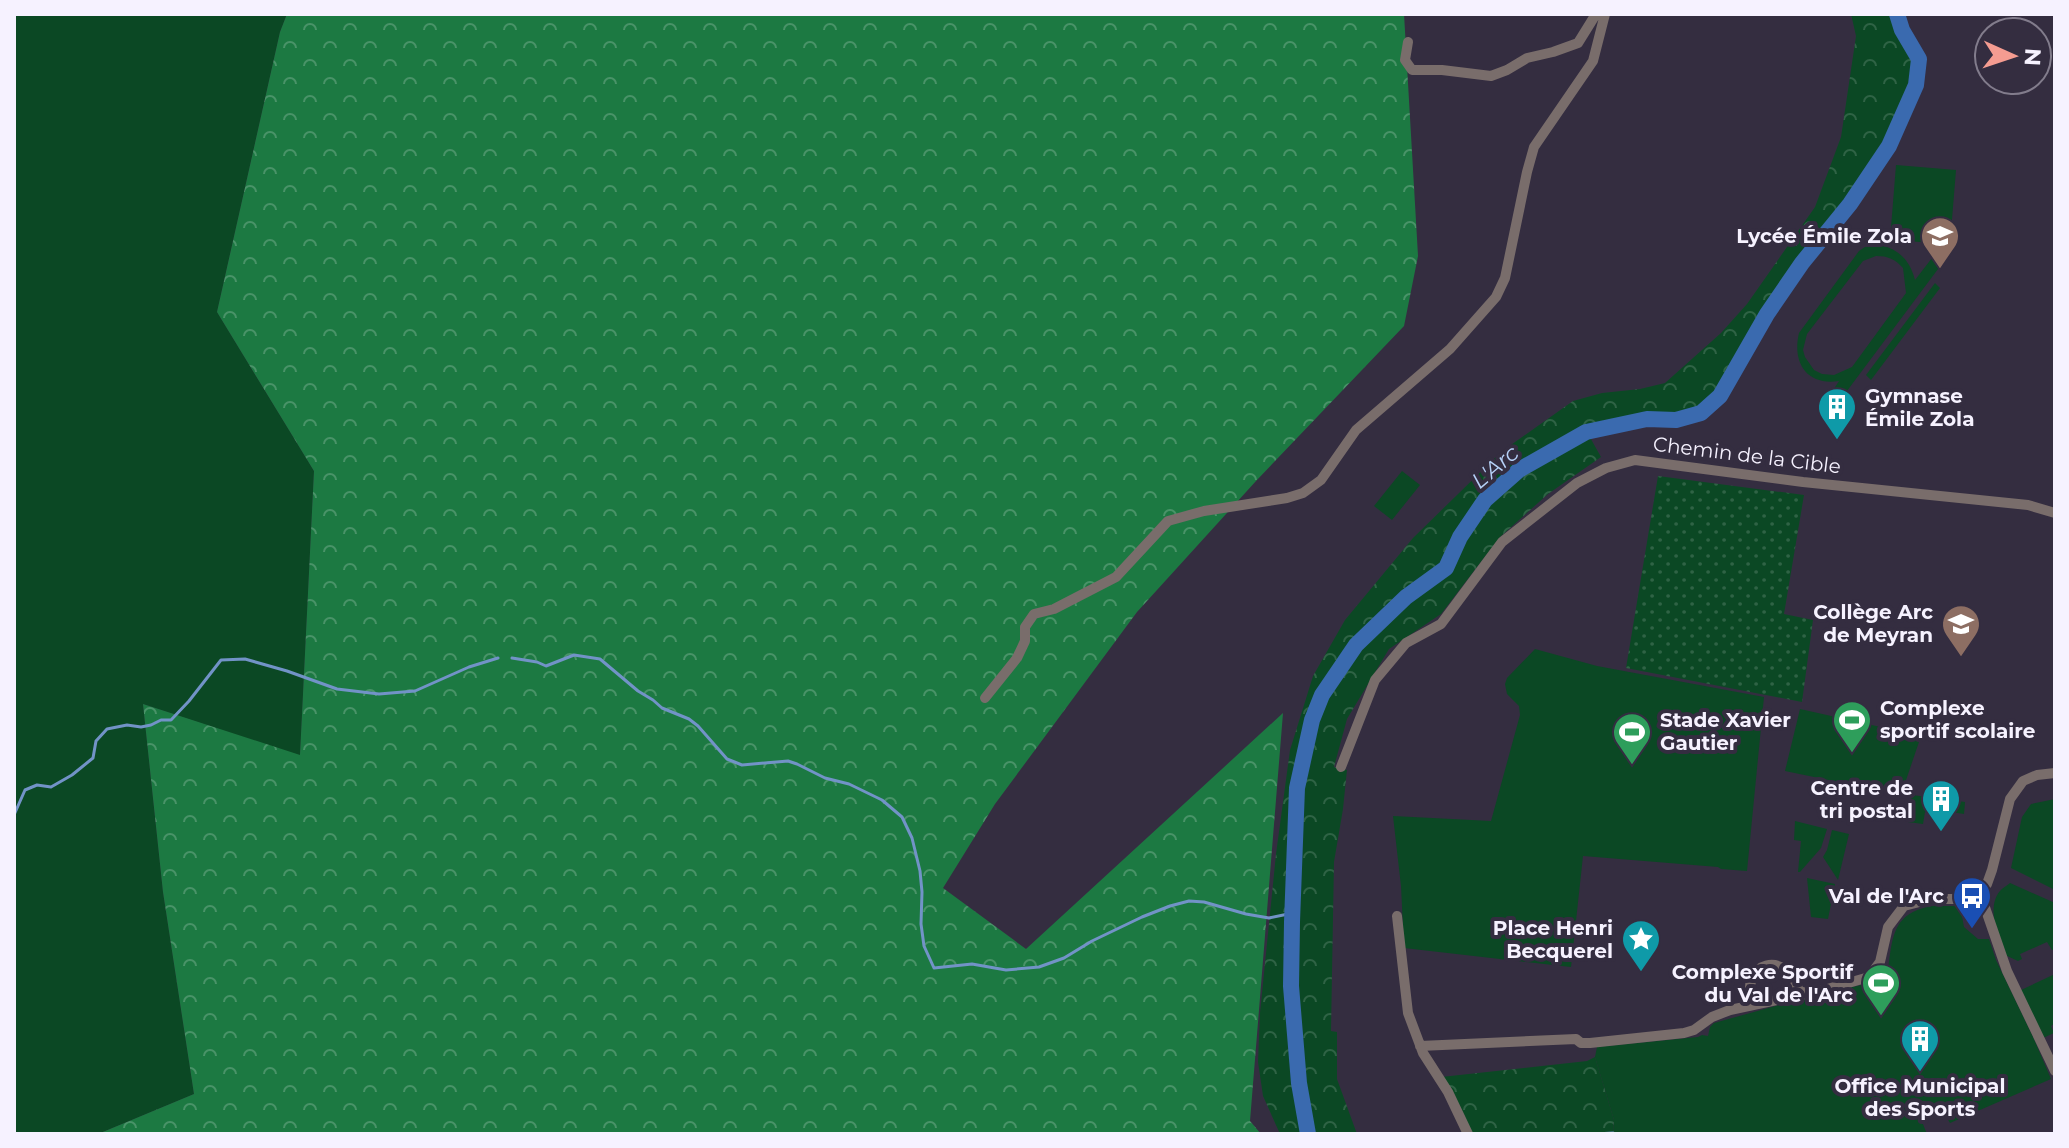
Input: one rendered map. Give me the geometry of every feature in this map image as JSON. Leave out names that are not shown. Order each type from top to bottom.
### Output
[{"type":"street","points":[[1408,42],[1405,60],[1412,70],[1491,76],[1527,58],[1578,43],[1596,14]]},
{"type":"street","points":[[985,698],[1017,658],[1025,641],[1025,627],[1034,614],[1054,609],[1116,577],[1168,521],[1204,511],[1303,493],[1321,480],[1356,430],[1450,349],[1496,297],[1505,278],[1534,147],[1593,61],[1605,14]]},
{"type":"street","name":"Chemin de la Cible","points":[[1341,767],[1375,680],[1406,643],[1441,624],[1502,542],[1577,483],[1606,468],[1635,460],[1803,482],[2022,504],[2055,513]]},
{"type":"street","points":[[1420,1046],[1576,1039],[1581,1043],[1590,1043],[1684,1033],[1712,1017],[1752,1004],[1869,977],[1880,962],[1888,927],[1904,906],[1931,899],[1965,899],[1980,893],[1992,870],[2010,799],[2023,781],[2037,775],[2055,773]]},
{"type":"street","points":[[1980,893],[2007,971],[2055,1071]]},
{"type":"street","points":[[1397,916],[1408,1013],[1420,1046],[1434,1074],[1448,1092],[1468,1134]]},
{"type":"street","points":[[1752,1004],[1749,989],[1751,976],[1758,969],[1770,965],[1785,968],[1797,983],[1799,991],[1807,993]]},
{"type":"green space","points":[[14,14],[287,14],[280,32],[217,312],[314,471],[300,756],[143,704],[163,892],[194,1094],[98,1134],[14,1134]]},
{"type":"green space","points":[[287,14],[1404,14],[1418,256],[1404,326],[1256,481],[1137,612],[995,804],[943,888],[1026,949],[1283,713],[1250,1121],[1261,1134],[98,1134],[194,1094],[163,892],[143,704],[300,755],[314,471],[217,312],[280,32]]},
{"type":"green space","points":[[1851,14],[1897,14],[1902,30],[1919,59],[1916,85],[1889,146],[1850,204],[1802,263],[1762,321],[1720,396],[1701,413],[1676,420],[1647,419],[1587,432],[1601,457],[1548,494],[1500,537],[1441,614],[1389,649],[1347,719],[1334,767],[1347,770],[1334,862],[1331,1031],[1337,1032],[1337,1079],[1357,1134],[1280,1134],[1263,1096],[1258,1062],[1260,1013],[1290,750],[1313,676],[1345,620],[1413,538],[1501,452],[1573,401],[1665,383],[1721,333],[1747,304],[1815,207],[1841,137],[1856,36]]},
{"type":"green space","points":[[1896,165],[1956,170],[1950,244],[1890,240]]},
{"type":"green space","points":[[1881,245],[1899,253],[1915,280],[1932,258],[1941,265],[1838,403],[1828,398],[1839,381],[1828,382],[1810,376],[1800,362],[1797,344],[1799,333],[1865,247]],"holes":[[[1876,256],[1891,259],[1903,268],[1906,293],[1852,367],[1834,375],[1822,374],[1814,370],[1805,357],[1803,350],[1807,334],[1863,261]]]},
{"type":"green space","points":[[1935,283],[1940,288],[1871,380],[1866,375]]},
{"type":"green space","points":[[1402,471],[1420,485],[1392,520],[1374,506]]},
{"type":"green space","points":[[1658,476],[1804,495],[1784,614],[1813,620],[1802,702],[1626,668]]},
{"type":"green space","name":"Stade Xavier Gautier","points":[[1535,649],[1597,666],[1764,697],[1747,871],[1583,856],[1571,967],[1404,948],[1393,816],[1491,821],[1520,715],[1519,706],[1507,694],[1505,684]]},
{"type":"green space","name":"Complexe sportif scolaire","points":[[1800,709],[1921,736],[1901,795],[1785,771]]},
{"type":"green space","points":[[1912,795],[1965,802],[1964,814],[1932,809],[1931,813],[1925,812],[1923,824],[1908,822]]},
{"type":"green space","points":[[2055,799],[2055,890],[2011,868],[2022,817],[2031,804]]},
{"type":"green space","points":[[1795,821],[1827,829],[1821,848],[1800,872],[1801,841],[1794,840]]},
{"type":"green space","points":[[1832,830],[1849,834],[1838,880],[1823,857]]},
{"type":"green space","points":[[1807,878],[1835,884],[1828,919],[1811,917]]},
{"type":"green space","points":[[2010,883],[2055,903],[2055,949],[2052,950],[2047,942],[2020,954],[2022,959],[2018,961],[2005,955],[1995,923],[1994,905],[2000,891]]},
{"type":"green space","name":"Complexe Sportif du Val de l'Arc","points":[[1933,906],[1960,906],[1964,927],[1978,939],[1989,939],[2051,1079],[1950,1123],[1938,1103],[1918,1112],[1927,1134],[1613,1134],[1614,1120],[1595,1057],[1597,1047],[1708,1036],[1714,1023],[1884,980],[1901,922],[1908,915]]},
{"type":"green space","points":[[2055,974],[2055,1023],[2051,1026],[2054,1033],[2043,1038],[2021,990]]},
{"type":"green space","points":[[1595,1057],[1614,1120],[1613,1134],[1470,1134],[1441,1077],[1587,1061]]},
{"type":"waterway","name":"L'Arc","points":[[1308,1134],[1299,1083],[1291,986],[1292,922],[1297,788],[1312,720],[1322,695],[1356,645],[1406,597],[1446,568],[1460,537],[1485,500],[1519,470],[1586,432],[1647,419],[1676,420],[1701,413],[1720,396],[1767,314],[1802,263],[1850,204],[1889,146],[1916,85],[1919,59],[1902,30],[1897,14]]},
{"type":"waterway","points":[[512,658],[546,666],[574,655],[600,659],[662,708],[698,726],[727,759],[742,765],[788,761],[882,800],[902,817],[912,838],[920,871],[924,946],[934,968],[972,964],[1006,970],[1039,967],[1064,958],[1142,917],[1189,901],[1269,918],[1293,913]]},
{"type":"waterway","points":[[14,815],[25,790],[37,785],[51,787],[93,758],[96,741],[107,729],[127,725],[141,727],[171,720],[221,660],[245,659],[337,689],[379,694],[415,691],[498,658]]},
{"type":"waterway","points":[[1596,1134],[1613,1133]]},
{"type":"place","name":"Lycée Émile Zola","points":[[1940,270]]},
{"type":"place","name":"Gymnase Émile Zola","points":[[1837,441]]},
{"type":"place","name":"Collège Arc de Meyran","points":[[1961,658]]},
{"type":"place","name":"Complexe sportif scolaire","points":[[1852,754]]},
{"type":"place","name":"Stade Xavier Gautier","points":[[1632,766]]},
{"type":"place","name":"Centre de tri postal","points":[[1941,833]]},
{"type":"place","name":"Val de l'Arc","points":[[1972,930]]},
{"type":"place","name":"Place Henri Becquerel","points":[[1641,973]]},
{"type":"place","name":"Complexe Sportif du Val de l'Arc","points":[[1881,1017]]},
{"type":"place","name":"Office Municipal des Sports","points":[[1920,1073]]}]
